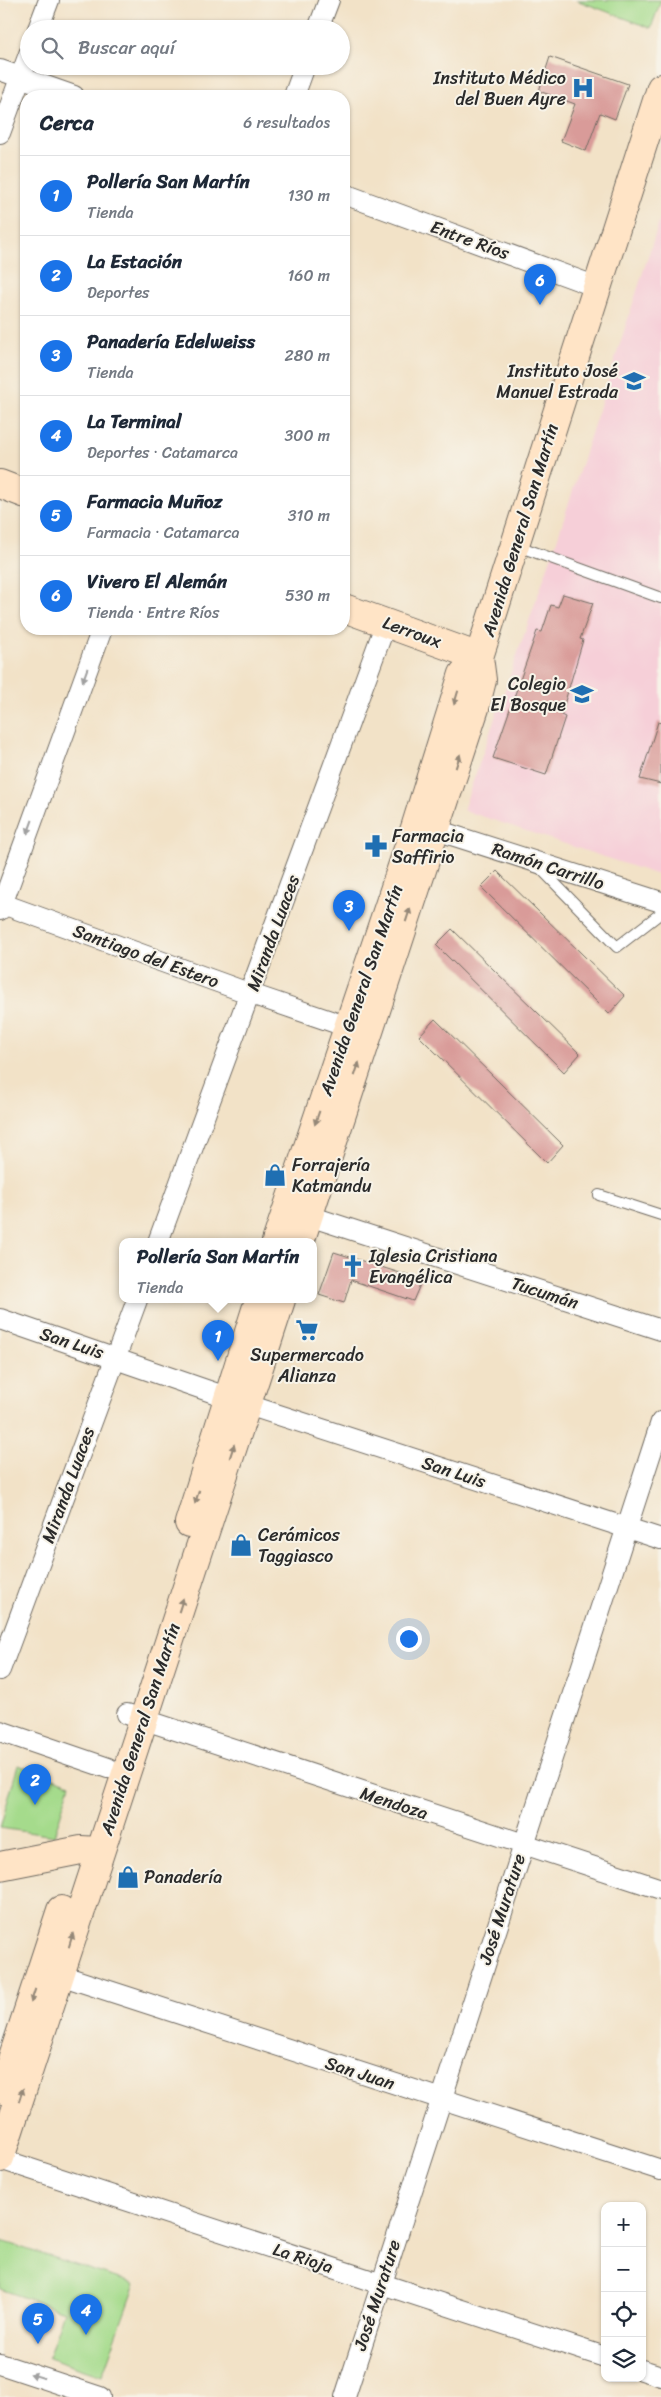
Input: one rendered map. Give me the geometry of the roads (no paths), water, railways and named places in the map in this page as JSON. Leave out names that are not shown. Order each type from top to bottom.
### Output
[{"type":"main road","name":"Avenida General San Martín","points":[[279,1238],[298,1213],[436,830],[482,680],[480,657],[514,544],[661,88]]},
{"type":"main road","points":[[0,484],[20,492]]},
{"type":"main road","name":"Lerroux","points":[[350,610],[480,657]]},
{"type":"main road","name":"Avenida General San Martín","points":[[300,1238],[298,1213],[348,1027],[464,674],[480,657]]},
{"type":"main road","name":"Avenida General San Martín","points":[[238,1401],[258,1303]]},
{"type":"main road","name":"Avenida General San Martín","points":[[0,2097],[8,2048],[90,1851],[238,1401],[280,1303]]},
{"type":"main road","name":"Avenida General San Martín","points":[[0,2158],[60,1975],[108,1768],[135,1717]]},
{"type":"main road","points":[[0,1866],[90,1851]]},
{"type":"street","points":[[41,20],[49,0]]},
{"type":"street","points":[[321,20],[329,0]]},
{"type":"street","points":[[0,70],[57,90]]},
{"type":"street","points":[[296,90],[302,75]]},
{"type":"street","points":[[0,132],[20,77]]},
{"type":"street","name":"Entre Ríos","points":[[350,196],[597,287]]},
{"type":"street","name":"Miranda Luaces","points":[[160,1238],[251,994],[386,623]]},
{"type":"street","points":[[1,905],[100,635]]},
{"type":"street","name":"Ramón Carrillo","points":[[436,830],[661,902]]},
{"type":"street","name":"Santiago del Estero","points":[[1,905],[348,1027]]},
{"type":"street","name":"Tucumán","points":[[298,1213],[661,1330]]},
{"type":"street","name":"Miranda Luaces","points":[[0,1670],[136,1303]]},
{"type":"street","name":"San Luis","points":[[0,1319],[115,1357],[238,1401],[661,1539]]},
{"type":"street","name":"José Murature","points":[[345,2397],[440,2099],[661,1422]]},
{"type":"street","name":"Mendoza","points":[[135,1717],[523,1846],[661,1889]]},
{"type":"street","points":[[0,1731],[108,1768]]},
{"type":"street","name":"San Juan","points":[[60,1975],[661,2170]]},
{"type":"street","name":"La Rioja","points":[[0,2158],[601,2357]]},
{"type":"street","points":[[0,2364],[100,2397]]},
{"type":"street","points":[[646,2371],[661,2376]]},
{"type":"lane","points":[[514,544],[661,598]]},
{"type":"lane","points":[[535,862],[617,947],[661,912]]},
{"type":"lane","points":[[599,1195],[661,1215]]},
{"type":"place","name":"Instituto Médico del Buen Ayre","points":[[583,88]]},
{"type":"place","name":"Vivero El Alemán","points":[[540,305]]},
{"type":"place","name":"Instituto José Manuel Estrada","points":[[634,381]]},
{"type":"place","name":"Colegio El Bosque","points":[[582,694]]},
{"type":"place","name":"Farmacia Saffirio","points":[[376,846]]},
{"type":"place","name":"Panadería Edelweiss","points":[[349,931]]},
{"type":"place","name":"Forrajería Katmandu","points":[[275,1175]]},
{"type":"place","name":"Iglesia Cristiana Evangélica","points":[[353,1266]]},
{"type":"place","name":"Supermercado Alianza","points":[[307,1330]]},
{"type":"place","name":"Pollería San Martín","points":[[218,1361]]},
{"type":"place","name":"Cerámicos Taggiasco","points":[[241,1545]]},
{"type":"place","name":"La Estación","points":[[35,1805]]},
{"type":"place","name":"Panadería","points":[[128,1877]]},
{"type":"place","name":"La Terminal","points":[[86,2335]]},
{"type":"place","name":"Farmacia Muñoz","points":[[38,2344]]}]
